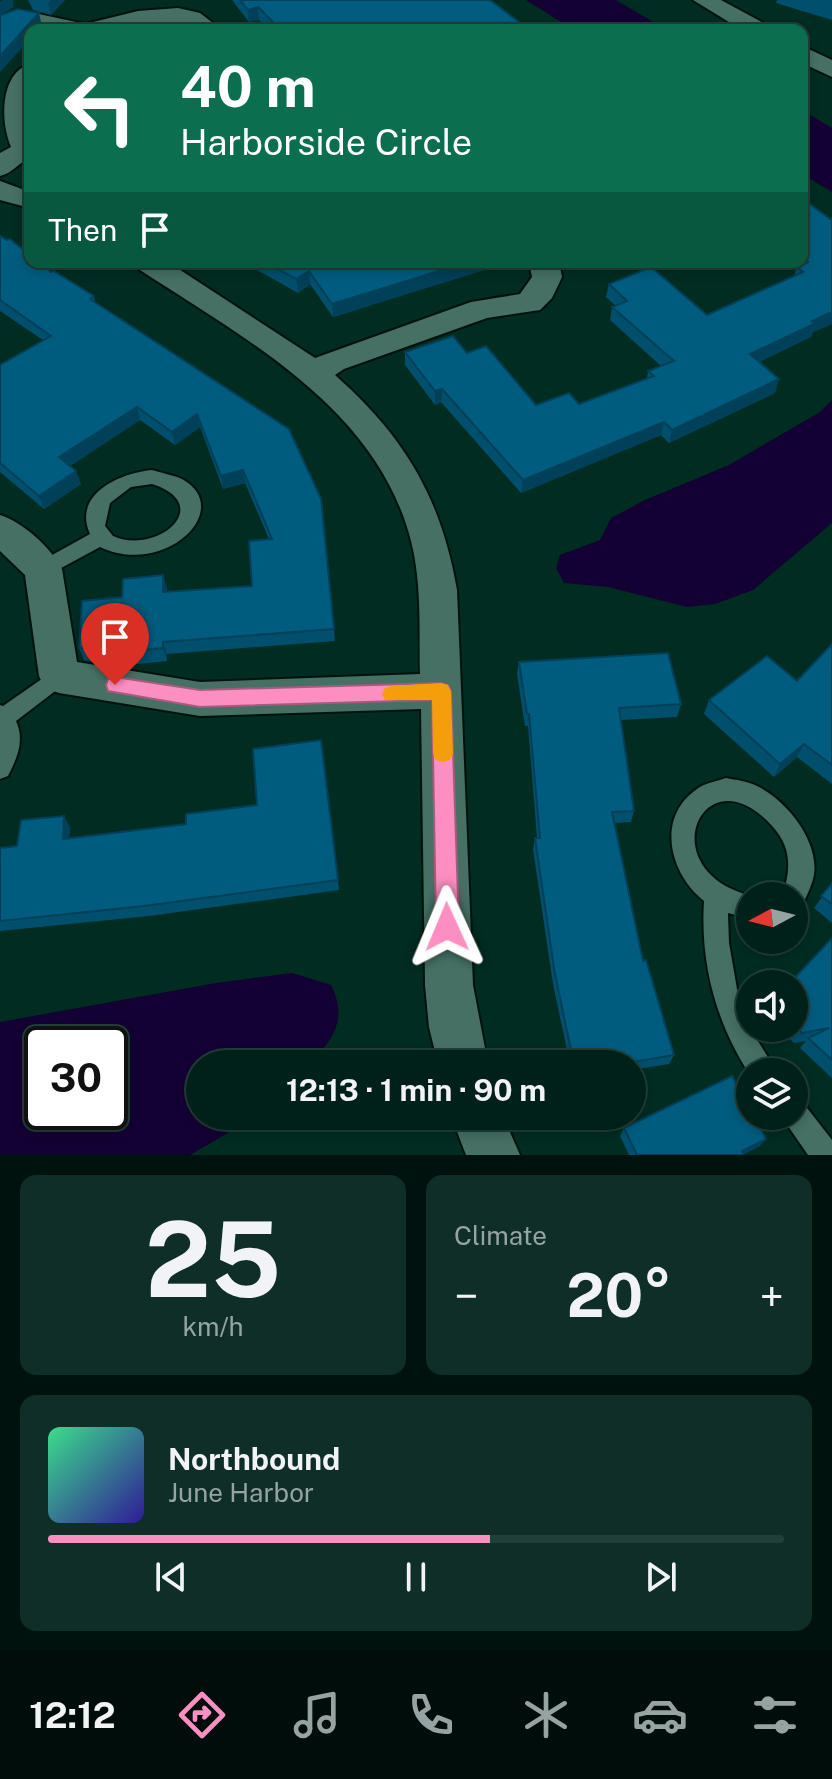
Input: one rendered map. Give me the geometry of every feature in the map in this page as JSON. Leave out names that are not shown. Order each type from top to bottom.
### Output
[{"type":"street","points":[[125,19],[143,0]]},
{"type":"street","points":[[704,0],[748,24]]},
{"type":"street","points":[[109,24],[125,19],[192,16]]},
{"type":"street","points":[[808,56],[832,70]]},
{"type":"street","points":[[24,81],[13,98],[11,116],[24,141]]},
{"type":"street","points":[[0,168],[12,156],[24,151]]},
{"type":"street","points":[[0,189],[24,199]]},
{"type":"street","points":[[156,268],[316,373],[352,405],[384,443],[409,487],[428,535],[438,590],[449,985],[460,1050]]},
{"type":"street","points":[[316,373],[333,361],[482,309],[529,303],[541,291],[547,277],[545,268]]},
{"type":"street","points":[[0,529],[43,569],[59,676],[200,699],[441,691]]},
{"type":"street","points":[[483,1130],[493,1155]]},
{"type":"lane","points":[[5,22],[24,9],[20,0]]},
{"type":"lane","points":[[20,14],[64,24]]},
{"type":"lane","points":[[152,477],[166,480],[188,494],[192,505],[191,517],[173,538],[159,546],[126,550],[101,537],[95,527],[94,515],[108,492],[121,484],[152,477]]},
{"type":"lane","points":[[43,569],[101,537]]},
{"type":"lane","points":[[0,769],[9,749],[10,733],[2,716],[59,676]]},
{"type":"lane","points":[[736,903],[717,897],[699,882],[687,863],[681,844],[683,825],[691,809],[705,797],[723,791],[743,790],[765,795],[783,806],[799,822],[809,841],[812,860],[806,882]]},
{"type":"lane","points":[[717,897],[714,926],[724,991],[754,1058]]},
{"type":"lane","points":[[806,1130],[826,1155]]},
{"type":"shaded area","points":[[526,0],[616,0],[657,24],[564,24]]},
{"type":"shaded area","points":[[808,114],[832,128],[832,192],[808,178]]},
{"type":"shaded area","points":[[832,400],[832,523],[753,590],[715,604],[687,607],[608,587],[564,583],[556,568],[560,555],[600,540],[611,518],[645,500],[729,465],[820,412]]},
{"type":"shaded area","points":[[292,973],[331,985],[338,1008],[336,1028],[321,1050],[186,1050],[186,1130],[233,1130],[190,1155],[0,1155],[0,1022],[216,983]]},
{"type":"building","points":[[240,0],[490,0],[522,24],[275,24],[258,7],[248,10]]},
{"type":"building","points":[[18,9],[39,13],[29,24],[24,24],[24,30],[0,56],[0,15]]},
{"type":"building","points":[[808,202],[832,218],[832,312],[812,321],[816,323],[750,354],[779,379],[672,430],[664,422],[523,480],[442,389],[435,391],[405,352],[453,336],[467,353],[486,346],[536,405],[569,393],[579,404],[654,376],[648,371],[674,361],[612,307],[627,301],[609,284],[652,268],[707,315],[803,272],[798,268],[808,268]]},
{"type":"building","points":[[0,236],[10,239],[24,250],[24,268],[54,271],[94,296],[90,299],[289,429],[321,499],[334,629],[163,642],[163,648],[114,653],[79,648],[82,601],[122,597],[123,579],[163,575],[163,592],[252,586],[249,541],[272,539],[243,470],[221,476],[197,414],[172,432],[137,407],[59,457],[76,471],[39,496],[0,463],[0,365],[51,336],[0,300]]},
{"type":"building","points":[[276,268],[449,268],[332,304],[309,271],[296,279]]},
{"type":"building","points":[[832,644],[832,765],[804,744],[780,764],[709,700],[767,656],[797,681]]},
{"type":"building","points":[[668,653],[681,704],[619,708],[634,811],[612,812],[643,961],[646,960],[674,1055],[646,1060],[646,1050],[571,1050],[555,974],[535,838],[540,838],[529,714],[519,662]]},
{"type":"building","points":[[321,740],[338,880],[144,906],[0,921],[0,848],[17,846],[21,820],[64,816],[63,839],[186,824],[186,814],[257,805],[253,749]]},
{"type":"building","points":[[832,883],[832,904],[821,896]]},
{"type":"building","points":[[832,938],[832,1060],[808,1038],[829,1028],[808,1032],[808,970],[802,970]]},
{"type":"building","points":[[732,1076],[736,1083],[736,1130],[761,1130],[766,1139],[742,1151],[744,1155],[637,1155],[625,1130],[646,1130],[646,1117]]},
{"type":"slow traffic","points":[[391,694],[441,691],[443,754]]},
{"type":"route","points":[[115,685],[200,699],[441,691],[447,927]]}]
